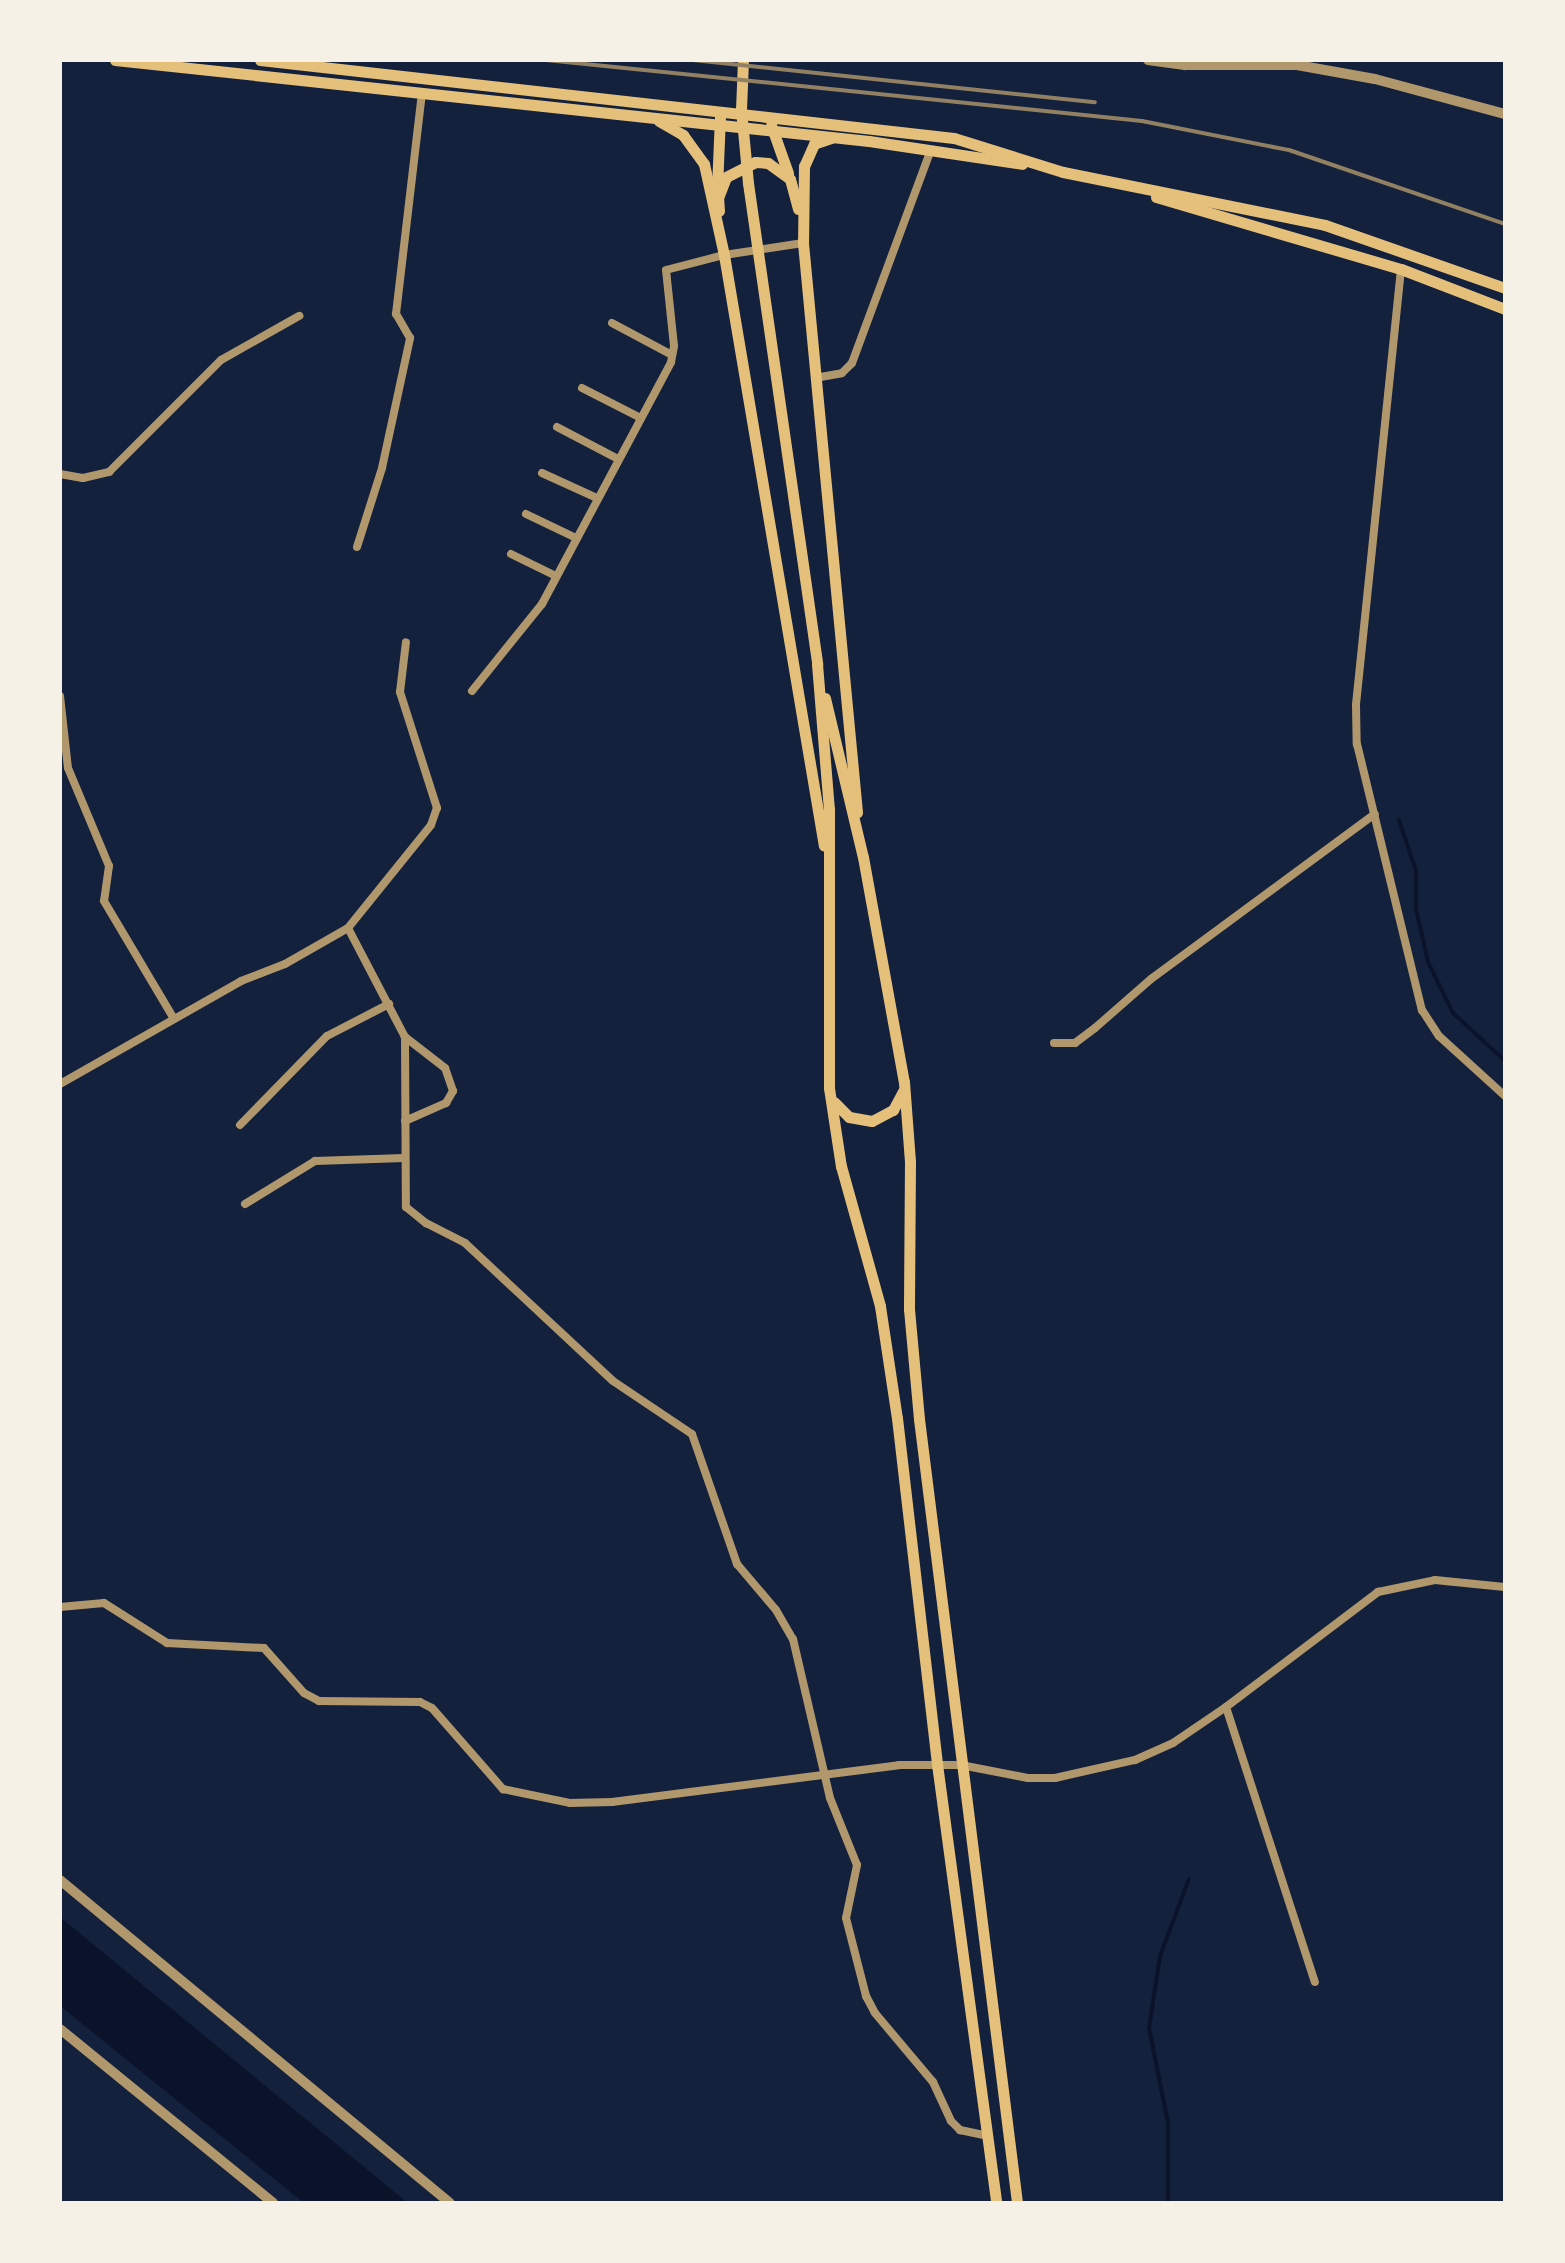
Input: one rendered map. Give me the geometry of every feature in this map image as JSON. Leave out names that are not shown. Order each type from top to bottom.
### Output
[{"type":"main road","points":[[115,60],[239,67],[422,93],[835,137],[1041,166]]},
{"type":"main road","points":[[260,60],[954,138],[1041,166],[1133,188],[1274,212],[1402,250],[1505,288]]},
{"type":"main road","points":[[743,60],[744,146],[817,664],[829,809],[829,1088],[842,1166],[880,1306],[996,2203]]},
{"type":"main road","points":[[722,109],[718,198],[724,255]]},
{"type":"main road","points":[[770,116],[790,179],[802,244],[850,758],[904,1082],[910,1162],[909,1309],[960,1765],[1018,2203]]},
{"type":"main road","points":[[651,118],[683,136],[704,164],[724,255],[828,865]]},
{"type":"main road","points":[[802,244],[804,166],[814,144],[835,137]]},
{"type":"main road","points":[[718,198],[726,177],[744,164],[768,163],[790,179]]},
{"type":"main road","points":[[1133,188],[1228,220],[1401,269],[1505,308]]},
{"type":"main road","points":[[1401,269],[1402,250]]},
{"type":"main road","points":[[817,664],[864,857]]},
{"type":"main road","points":[[829,1088],[840,1110],[849,1117],[872,1121],[893,1110],[904,1082]]},
{"type":"street","points":[[1148,60],[1185,65],[1297,65],[1394,84],[1505,114]]},
{"type":"street","points":[[357,547],[382,468],[410,338],[396,314],[422,93]]},
{"type":"street","points":[[815,378],[842,373],[852,364],[931,150]]},
{"type":"street","points":[[472,691],[509,650],[556,576],[672,355],[666,270],[724,255],[802,244]]},
{"type":"street","points":[[1401,269],[1356,705],[1357,744],[1422,1010],[1439,1036],[1505,1096]]},
{"type":"street","points":[[60,474],[83,478],[109,472],[221,360],[300,316]]},
{"type":"street","points":[[612,322],[672,355]]},
{"type":"street","points":[[582,388],[641,418]]},
{"type":"street","points":[[557,427],[618,460]]},
{"type":"street","points":[[542,473],[597,498]]},
{"type":"street","points":[[526,514],[576,538]]},
{"type":"street","points":[[511,554],[556,576]]},
{"type":"street","points":[[60,1084],[348,928],[436,817],[426,768],[400,692],[406,642]]},
{"type":"street","points":[[60,696],[68,768],[109,866],[104,901],[174,1019]]},
{"type":"street","points":[[1054,1042],[1075,1043],[1151,980],[1375,814]]},
{"type":"street","points":[[348,928],[405,1037],[445,1068],[453,1091],[446,1103],[404,1121]]},
{"type":"street","points":[[240,1125],[327,1036],[388,1004]]},
{"type":"street","points":[[405,1037],[403,1194],[410,1212],[466,1243],[613,1380],[692,1434],[737,1564],[776,1610],[792,1639],[824,1776],[857,1865],[846,1918],[866,1996],[875,2013],[933,2082],[951,2121],[960,2130],[988,2136]]},
{"type":"street","points":[[245,1204],[315,1161],[404,1158]]},
{"type":"street","points":[[60,1608],[104,1603],[167,1644],[264,1648],[304,1693],[320,1701],[420,1702],[432,1708],[494,1782],[514,1795],[570,1803],[612,1802],[937,1764],[1028,1778],[1134,1760],[1173,1743],[1226,1708],[1356,1605],[1386,1588],[1435,1580],[1505,1587]]},
{"type":"street","points":[[1226,1708],[1315,1982]]},
{"type":"street","points":[[60,1880],[450,2203]]},
{"type":"street","points":[[60,2028],[273,2203]]},
{"type":"water","points":[[60,1917],[408,2203],[304,2203],[60,2006]]},
{"type":"waterway","points":[[1399,820],[1416,871],[1416,909],[1428,962],[1453,1013],[1505,1061]]},
{"type":"waterway","points":[[1168,2203],[1168,2123],[1149,2028],[1160,1956],[1189,1879]]},
{"type":"railway","points":[[546,60],[1142,121],[1289,150],[1505,224]]},
{"type":"railway","points":[[693,60],[1095,102]]}]
